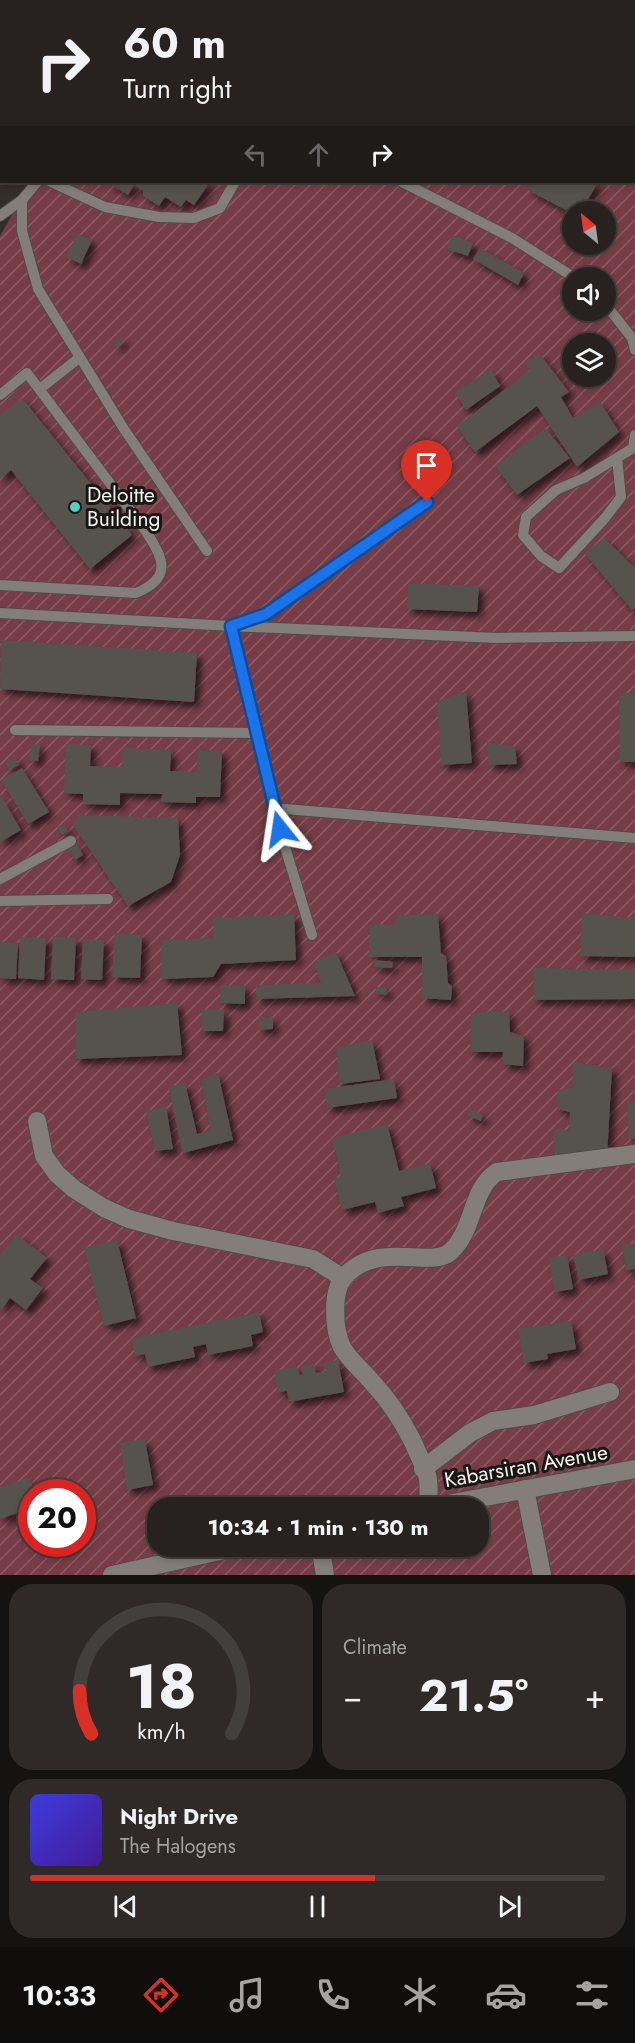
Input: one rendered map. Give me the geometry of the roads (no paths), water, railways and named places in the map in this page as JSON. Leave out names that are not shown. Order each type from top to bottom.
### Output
[{"type":"street","points":[[37,1121],[44,1156],[57,1174],[74,1190],[104,1208],[129,1219],[172,1231],[313,1259],[343,1278]]},
{"type":"street","points":[[427,1497],[427,1474],[412,1442],[375,1384],[342,1348],[337,1331],[336,1308],[337,1294],[343,1278],[365,1262],[389,1255],[437,1259],[448,1254],[462,1240],[475,1212],[482,1186],[497,1172],[635,1154]]},
{"type":"street","points":[[423,1469],[470,1433],[493,1421],[534,1415],[610,1392]]},
{"type":"street","name":"Kabarsiran Avenue","points":[[481,1497],[635,1469]]},
{"type":"street","points":[[525,1489],[542,1575]]},
{"type":"street","points":[[112,1575],[193,1557]]},
{"type":"street","points":[[322,1557],[325,1575]]},
{"type":"lane","points":[[0,216],[22,200],[36,183]]},
{"type":"lane","points":[[53,183],[105,207],[159,217],[194,218],[220,208],[234,183]]},
{"type":"lane","points":[[404,183],[512,238],[562,270]]},
{"type":"lane","points":[[22,200],[22,231],[38,289],[79,358],[207,552]]},
{"type":"lane","points":[[616,318],[632,338],[635,350]]},
{"type":"lane","points":[[41,388],[79,358]]},
{"type":"lane","points":[[0,395],[27,374],[41,388],[146,530],[162,558],[160,577],[152,587],[136,593],[0,585]]},
{"type":"lane","points":[[617,458],[621,497],[559,568],[541,556],[523,535],[526,518],[556,490],[584,478],[633,448],[635,435]]},
{"type":"lane","points":[[231,626],[266,614],[427,502]]},
{"type":"lane","points":[[0,613],[497,638],[635,636]]},
{"type":"lane","points":[[231,626],[258,733],[273,808],[312,935]]},
{"type":"lane","points":[[15,730],[258,733]]},
{"type":"lane","points":[[273,808],[635,838]]},
{"type":"lane","points":[[0,879],[71,842]]},
{"type":"lane","points":[[0,901],[108,899]]},
{"type":"place","name":"Deloitte Building","points":[[75,507]]}]
